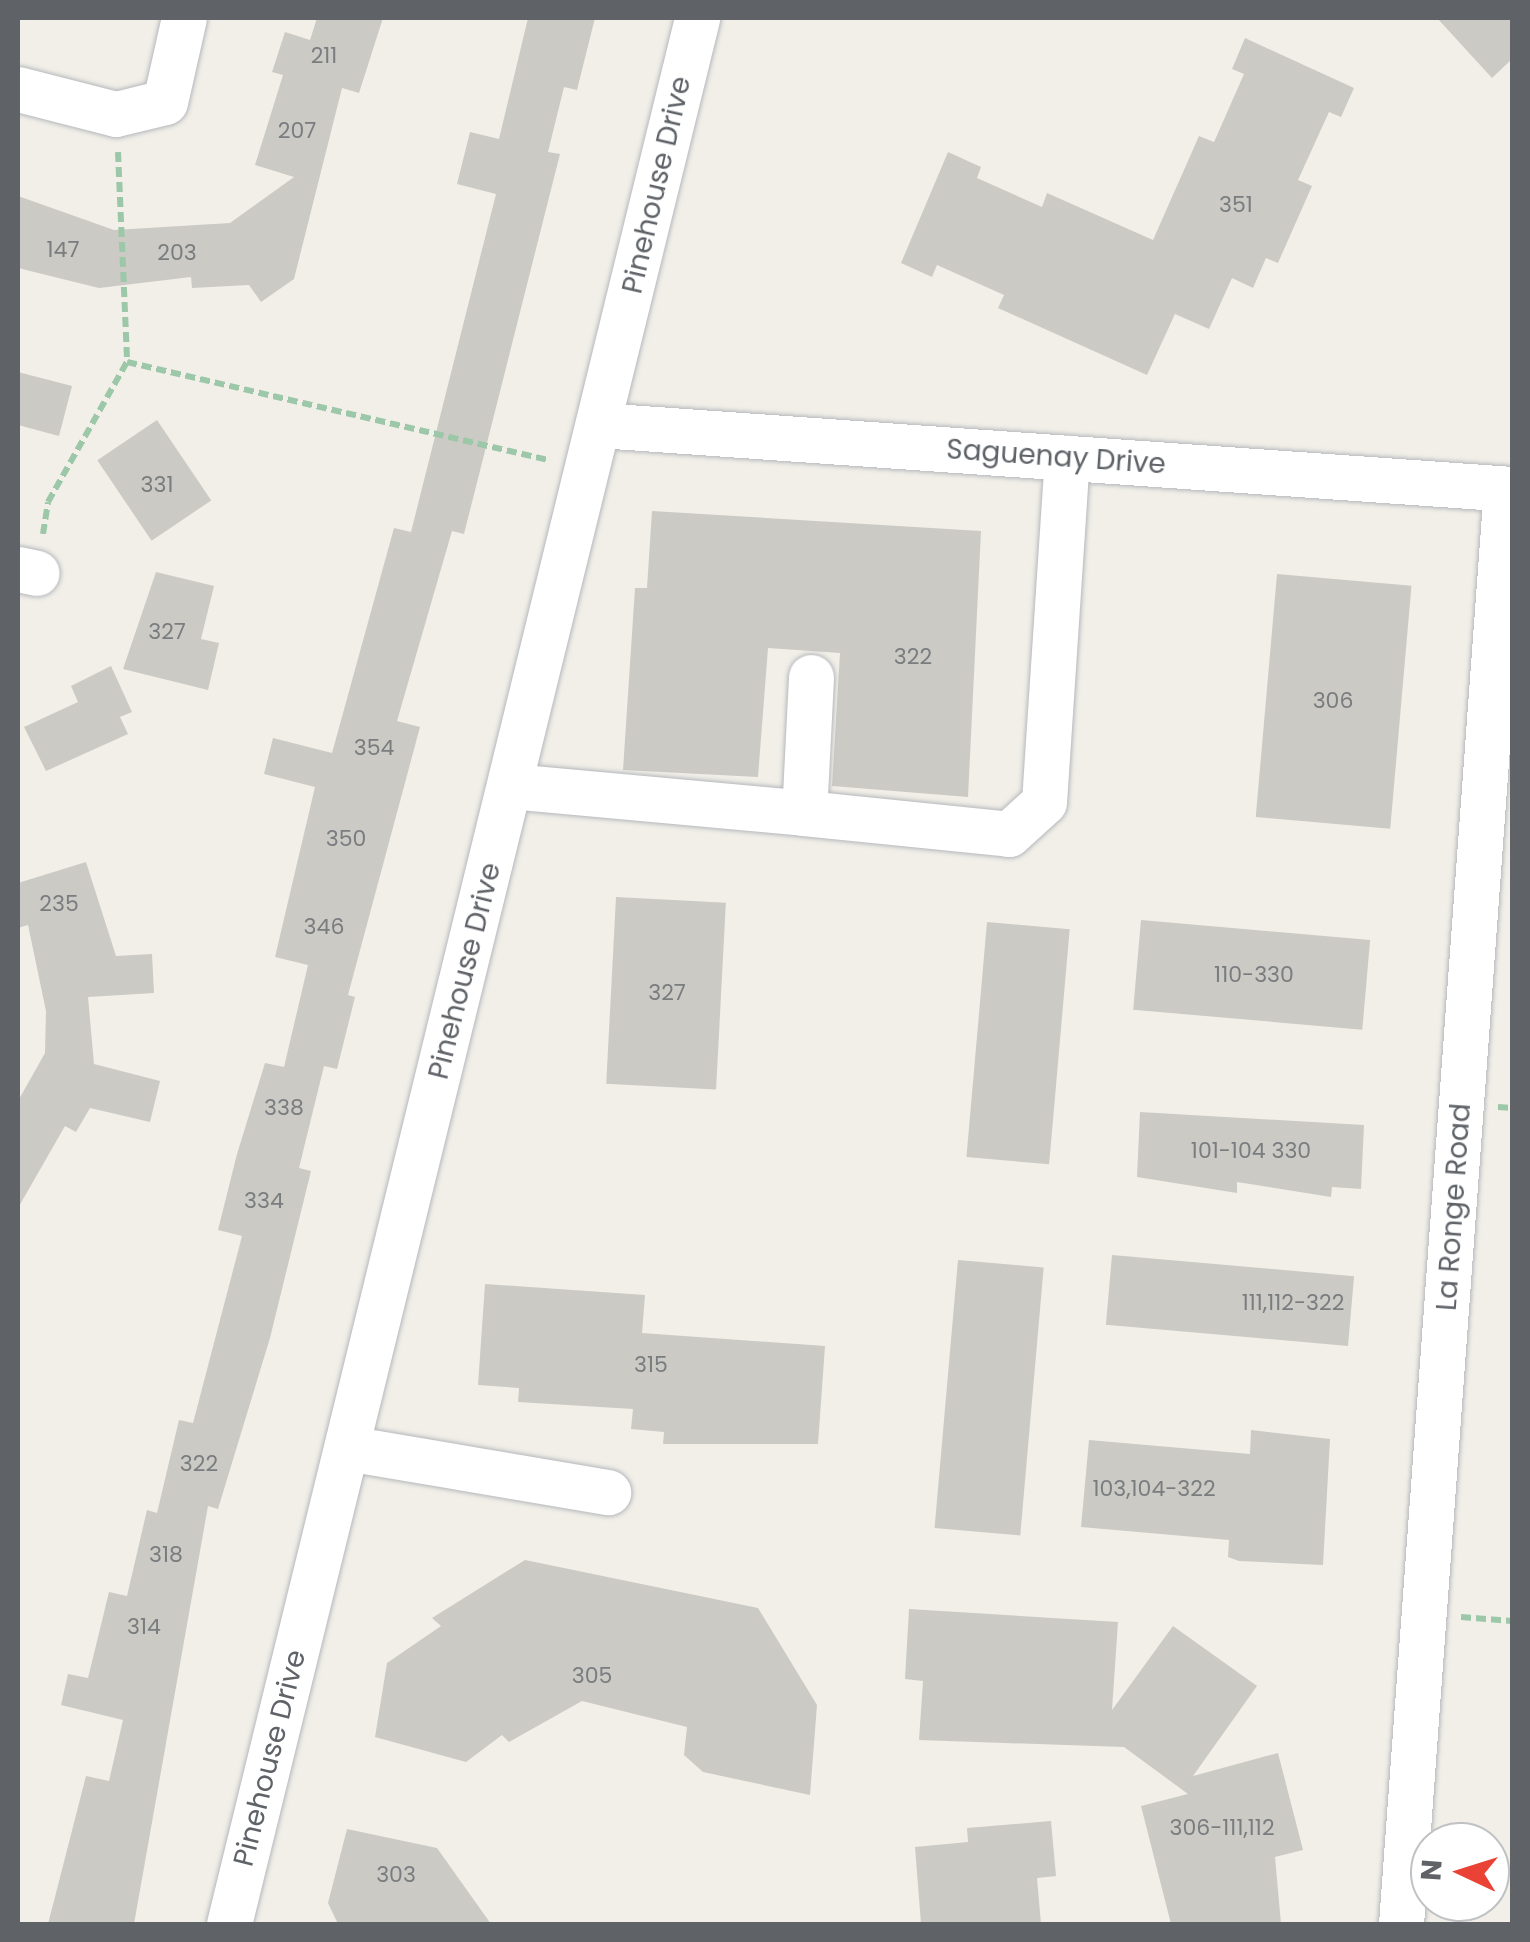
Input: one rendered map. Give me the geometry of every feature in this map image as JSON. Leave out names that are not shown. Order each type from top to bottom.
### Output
[{"type":"street","points":[[18,89],[116,114],[164,102],[184,18]]},
{"type":"street","name":"Pinehouse Drive","points":[[229,1924],[600,424],[696,18]]},
{"type":"street","name":"Saguenay Drive","points":[[600,424],[1509,489]]},
{"type":"street","points":[[510,786],[1009,834],[1044,802],[1066,458]]},
{"type":"street","name":"La Ronge Road","points":[[1401,1924],[1509,489]]},
{"type":"street","points":[[804,813],[811,677]]},
{"type":"street","points":[[347,1448],[608,1492]]},
{"type":"path","points":[[48,502],[127,362],[118,164]]},
{"type":"path","points":[[127,362],[589,468]]},
{"type":"path","points":[[1466,1617],[1512,1621]]},
{"type":"building","points":[[317,18],[383,18],[359,93],[342,88],[294,279],[261,302],[249,285],[192,288],[191,277],[99,288],[18,268],[18,196],[114,230],[230,223],[294,177],[255,165],[283,75],[272,72],[285,32],[310,40]]},
{"type":"building","points":[[528,18],[595,18],[577,90],[564,87],[548,152],[560,154],[464,534],[452,531],[397,721],[420,727],[348,995],[355,997],[337,1069],[324,1066],[299,1168],[311,1171],[270,1338],[218,1509],[208,1506],[134,1924],[48,1924],[86,1776],[109,1781],[123,1720],[61,1705],[68,1674],[88,1678],[109,1592],[127,1596],[147,1510],[157,1513],[179,1420],[193,1423],[242,1236],[218,1230],[237,1154],[265,1063],[284,1067],[308,965],[275,957],[315,787],[264,774],[273,738],[332,753],[394,528],[411,532],[496,194],[457,184],[470,132],[499,139]]},
{"type":"building","points":[[1437,18],[1512,18],[1512,59],[1492,78]]},
{"type":"building","points":[[1245,38],[1354,88],[1341,117],[1329,112],[1298,180],[1312,186],[1278,263],[1266,258],[1253,288],[1232,278],[1209,329],[1175,314],[1147,375],[998,308],[1004,295],[937,265],[932,277],[901,263],[948,152],[981,167],[977,178],[1042,207],[1047,193],[1153,240],[1199,136],[1214,142],[1244,74],[1232,69]]},
{"type":"building","points":[[18,372],[72,386],[59,436],[18,425]]},
{"type":"building","points":[[157,420],[211,500],[152,541],[97,460]]},
{"type":"building","points":[[652,511],[981,531],[968,797],[832,786],[840,653],[768,648],[758,777],[623,770],[635,588],[647,588]]},
{"type":"building","points":[[156,572],[214,586],[201,639],[219,643],[208,690],[123,669]]},
{"type":"building","points":[[1277,574],[1411,586],[1390,829],[1256,817]]},
{"type":"building","points":[[111,666],[132,712],[120,717],[128,734],[46,771],[24,727],[78,702],[71,686]]},
{"type":"building","points":[[86,862],[116,956],[152,954],[154,993],[88,997],[94,1064],[160,1081],[150,1122],[90,1108],[76,1132],[65,1126],[18,1208],[18,1101],[45,1053],[46,1011],[28,925],[18,928],[18,883]]},
{"type":"building","points":[[616,897],[726,903],[716,1090],[606,1084]]},
{"type":"building","points":[[1141,920],[1370,940],[1362,1030],[1133,1010]]},
{"type":"building","points":[[987,922],[1070,929],[1049,1164],[966,1157]]},
{"type":"building","points":[[1140,1112],[1364,1125],[1361,1189],[1332,1187],[1331,1197],[1237,1182],[1237,1193],[1137,1177]]},
{"type":"building","points":[[1112,1255],[1354,1276],[1348,1346],[1106,1325]]},
{"type":"building","points":[[958,1260],[1044,1267],[1020,1535],[935,1528]]},
{"type":"building","points":[[485,1284],[645,1295],[642,1333],[825,1346],[818,1444],[663,1444],[664,1432],[631,1429],[633,1409],[518,1402],[519,1388],[478,1385]]},
{"type":"building","points":[[1251,1430],[1330,1439],[1323,1565],[1239,1561],[1228,1557],[1229,1540],[1081,1527],[1089,1440],[1250,1454]]},
{"type":"building","points":[[525,1560],[758,1608],[817,1705],[810,1795],[703,1772],[684,1755],[687,1727],[582,1701],[509,1742],[502,1735],[466,1762],[375,1737],[387,1663],[441,1626],[432,1618]]},
{"type":"building","points":[[909,1609],[1118,1622],[1112,1710],[1173,1626],[1257,1686],[1193,1776],[1278,1753],[1303,1850],[1275,1857],[1281,1924],[1171,1924],[1141,1806],[1188,1794],[1124,1747],[919,1740],[923,1681],[905,1679]]},
{"type":"building","points":[[1051,1821],[1056,1876],[1037,1878],[1041,1924],[921,1924],[915,1847],[968,1842],[967,1828]]},
{"type":"building","points":[[347,1829],[437,1848],[491,1924],[338,1924],[328,1903]]}]
